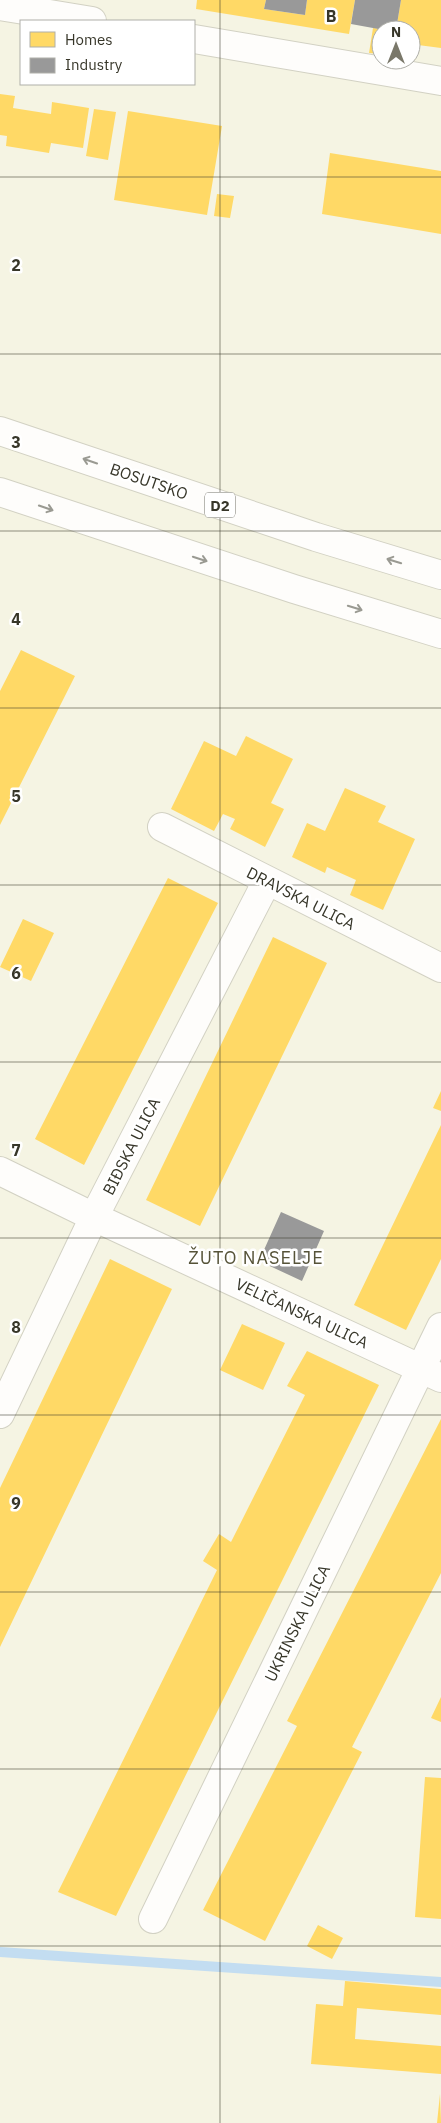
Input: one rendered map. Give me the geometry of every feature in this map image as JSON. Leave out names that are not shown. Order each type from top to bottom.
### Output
[{"type":"main road","points":[[0,6],[86,20]]},
{"type":"main road","points":[[195,39],[441,81]]},
{"type":"main road","name":"BOSUTSKO","points":[[0,431],[316,537],[441,575]]},
{"type":"main road","points":[[0,492],[294,589],[441,634]]},
{"type":"main road","name":"DRAVSKA ULICA","points":[[162,827],[441,968]]},
{"type":"main road","name":"BIĐSKA ULICA","points":[[0,1414],[94,1217],[267,881]]},
{"type":"main road","name":"VELIČANSKA ULICA","points":[[0,1171],[94,1217],[431,1373]]},
{"type":"main road","name":"UKRINSKA ULICA","points":[[153,1919],[431,1373],[441,1327]]},
{"type":"building: Homes","points":[[197,0],[266,0],[264,9],[305,15],[307,0],[355,0],[349,34],[196,9]]},
{"type":"building: Homes","points":[[401,0],[441,0],[441,48],[421,45],[421,20],[398,20]]},
{"type":"building: Homes","points":[[0,94],[15,96],[13,108],[51,114],[52,102],[89,108],[83,148],[51,143],[49,153],[6,146],[7,136],[0,135]]},
{"type":"building: Homes","points":[[94,109],[116,112],[108,160],[86,156]]},
{"type":"building: Homes","points":[[128,111],[222,126],[207,215],[114,200]]},
{"type":"building: Homes","points":[[330,153],[441,171],[441,234],[322,214]]},
{"type":"building: Homes","points":[[217,194],[234,196],[230,218],[214,216]]},
{"type":"building: Homes","points":[[21,650],[75,676],[0,825],[0,691]]},
{"type":"building: Homes","points":[[246,736],[293,759],[271,803],[284,809],[265,847],[230,829],[235,819],[223,814],[214,831],[171,809],[204,741],[236,756]]},
{"type":"building: Homes","points":[[345,788],[386,806],[378,822],[415,839],[383,910],[350,895],[356,880],[327,867],[325,873],[292,857],[307,823],[325,831]]},
{"type":"building: Homes","points":[[168,878],[218,903],[84,1165],[35,1139]]},
{"type":"building: Homes","points":[[23,919],[54,933],[31,981],[0,967]]},
{"type":"building: Homes","points":[[273,937],[327,963],[200,1226],[146,1200]]},
{"type":"building: Homes","points":[[441,1091],[441,1111],[433,1108]]},
{"type":"building: Homes","points":[[441,1125],[441,1259],[406,1330],[354,1305]]},
{"type":"building: Homes","points":[[110,1259],[172,1289],[0,1647],[0,1488]]},
{"type":"building: Homes","points":[[242,1324],[285,1343],[263,1390],[220,1370]]},
{"type":"building: Homes","points":[[307,1351],[379,1385],[116,1916],[58,1892],[217,1570],[203,1561],[219,1534],[231,1542],[305,1395],[287,1386]]},
{"type":"building: Homes","points":[[441,1419],[441,1573],[352,1747],[362,1752],[265,1941],[203,1910],[297,1726],[287,1721]]},
{"type":"building: Homes","points":[[441,1697],[441,1722],[431,1718]]},
{"type":"building: Homes","points":[[425,1777],[441,1778],[441,1919],[415,1917]]},
{"type":"building: Homes","points":[[318,1925],[343,1938],[332,1959],[307,1946]]},
{"type":"building: Homes","points":[[345,1981],[441,1989],[441,2015],[357,2008],[355,2039],[441,2046],[441,2074],[311,2064],[316,2004],[343,2006]]},
{"type":"building: Homes","points":[[440,2094],[441,2123],[437,2123]]},
{"type":"building: Industry","points":[[266,0],[307,0],[305,15],[264,9]]},
{"type":"building: Industry","points":[[355,0],[401,0],[398,20],[371,20],[371,28],[351,24]]},
{"type":"building: Industry","points":[[281,1212],[324,1231],[302,1281],[259,1261]]},
{"type":"waterway","points":[[0,1952],[441,1982]]},
{"type":"district","name":"ŽUTO NASELJE","points":[[256,1257]]}]
